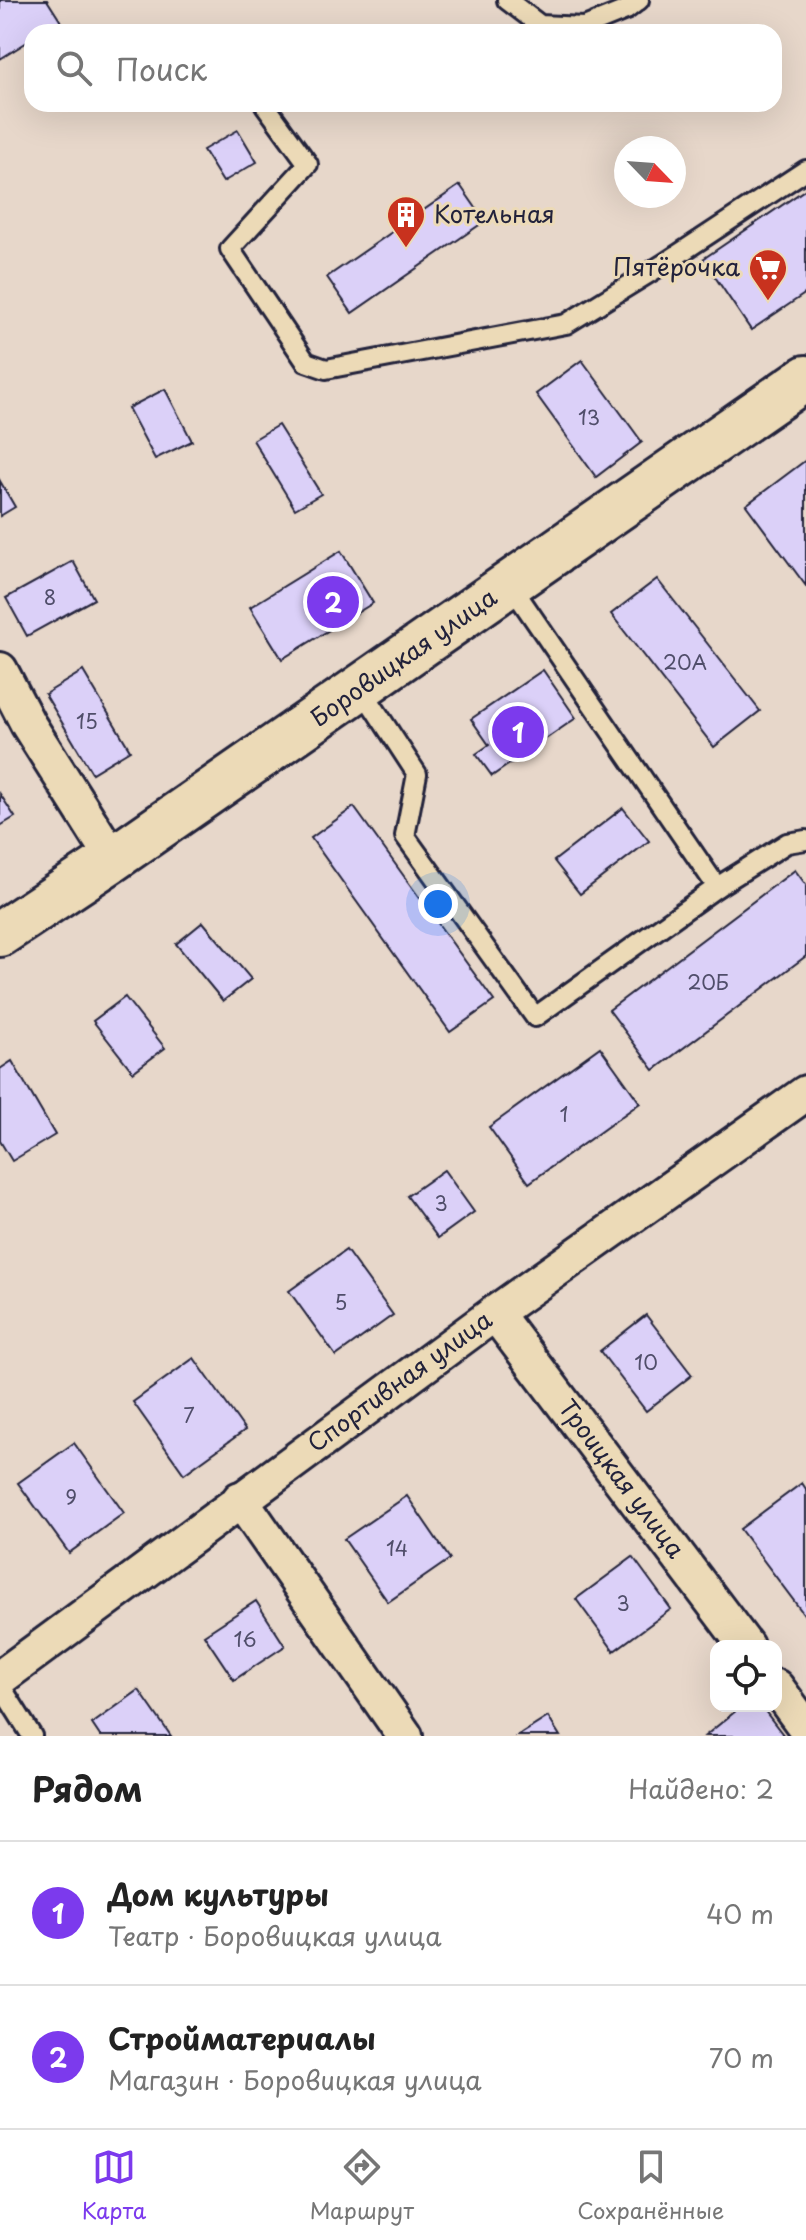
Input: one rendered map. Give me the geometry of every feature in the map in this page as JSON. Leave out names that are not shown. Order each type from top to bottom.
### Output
[{"type":"street","name":"Боровицкая улица","points":[[0,934],[361,688],[806,378]]},
{"type":"street","points":[[0,670],[28,724],[113,859]]},
{"type":"street","name":"Спортивная улица","points":[[0,1678],[495,1313],[806,1093]]},
{"type":"street","name":"Троицкая улица","points":[[495,1313],[741,1640]]},
{"type":"street","points":[[240,1499],[405,1736]]},
{"type":"street","points":[[782,1695],[806,1728]]},
{"type":"lane","points":[[507,0],[539,24]]},
{"type":"lane","points":[[591,24],[626,10],[639,0]]},
{"type":"lane","points":[[270,112],[308,164],[230,249],[306,362],[326,369],[566,324],[806,170]]},
{"type":"lane","points":[[510,584],[717,887]]},
{"type":"lane","points":[[361,688],[417,774],[405,836],[535,1017],[717,887],[787,843],[806,840]]},
{"type":"lane","points":[[0,1685],[32,1736]]},
{"type":"building","points":[[0,0],[47,0],[61,22],[24,24],[24,44],[0,59]]},
{"type":"building","points":[[238,130],[257,162],[223,182],[203,150]]},
{"type":"building","name":"Котельная","points":[[460,185],[485,221],[352,313],[327,277]]},
{"type":"building","points":[[806,189],[806,293],[751,330],[703,259]]},
{"type":"building","points":[[582,360],[642,442],[596,477],[536,394]]},
{"type":"building","points":[[165,389],[192,441],[155,459],[128,408]]},
{"type":"building","points":[[278,425],[321,494],[295,509],[253,440]]},
{"type":"building","points":[[806,460],[806,586],[746,505]]},
{"type":"building","points":[[0,481],[15,507],[0,516]]},
{"type":"building","points":[[341,551],[373,603],[282,659],[250,607]]},
{"type":"building","points":[[73,561],[94,599],[27,636],[6,598]]},
{"type":"building","points":[[657,579],[760,711],[714,747],[611,614]]},
{"type":"building","points":[[543,670],[576,718],[492,776],[476,754],[489,745],[471,719]]},
{"type":"building","points":[[83,671],[130,750],[92,773],[45,694]]},
{"type":"building","points":[[0,794],[15,817],[0,826]]},
{"type":"building","points":[[354,807],[494,1001],[450,1032],[311,838]]},
{"type":"building","points":[[623,808],[649,841],[580,894],[554,861]]},
{"type":"building","points":[[795,870],[806,885],[806,956],[654,1070],[609,1010]]},
{"type":"building","points":[[203,922],[251,979],[223,1001],[176,944]]},
{"type":"building","points":[[125,997],[165,1048],[133,1072],[93,1021]]},
{"type":"building","points":[[600,1047],[640,1103],[529,1183],[489,1127]]},
{"type":"building","points":[[12,1061],[55,1135],[12,1161],[0,1141],[0,1069]]},
{"type":"building","points":[[444,1170],[474,1212],[438,1238],[407,1196]]},
{"type":"building","points":[[346,1250],[393,1315],[336,1356],[289,1291]]},
{"type":"building","points":[[646,1315],[692,1375],[646,1411],[600,1351]]},
{"type":"building","points":[[194,1358],[245,1430],[184,1474],[133,1402]]},
{"type":"building","points":[[74,1443],[124,1513],[69,1553],[18,1483]]},
{"type":"building","points":[[802,1483],[806,1489],[806,1617],[740,1529]]},
{"type":"building","points":[[407,1496],[450,1559],[388,1602],[344,1539]]},
{"type":"building","points":[[633,1557],[671,1609],[614,1651],[576,1599]]},
{"type":"building","points":[[256,1601],[285,1646],[234,1680],[204,1635]]},
{"type":"building","points":[[139,1690],[171,1736],[100,1736],[92,1724]]},
{"type":"building","points":[[735,1712],[766,1712],[784,1736],[705,1736]]},
{"type":"building","points":[[548,1717],[560,1736],[518,1736]]},
{"type":"place","name":"Котельная","points":[[406,249]]},
{"type":"place","name":"Пятёрочка","points":[[768,302]]},
{"type":"place","name":"Стройматериалы","points":[[333,602]]},
{"type":"place","name":"Дом культуры","points":[[518,732]]}]
